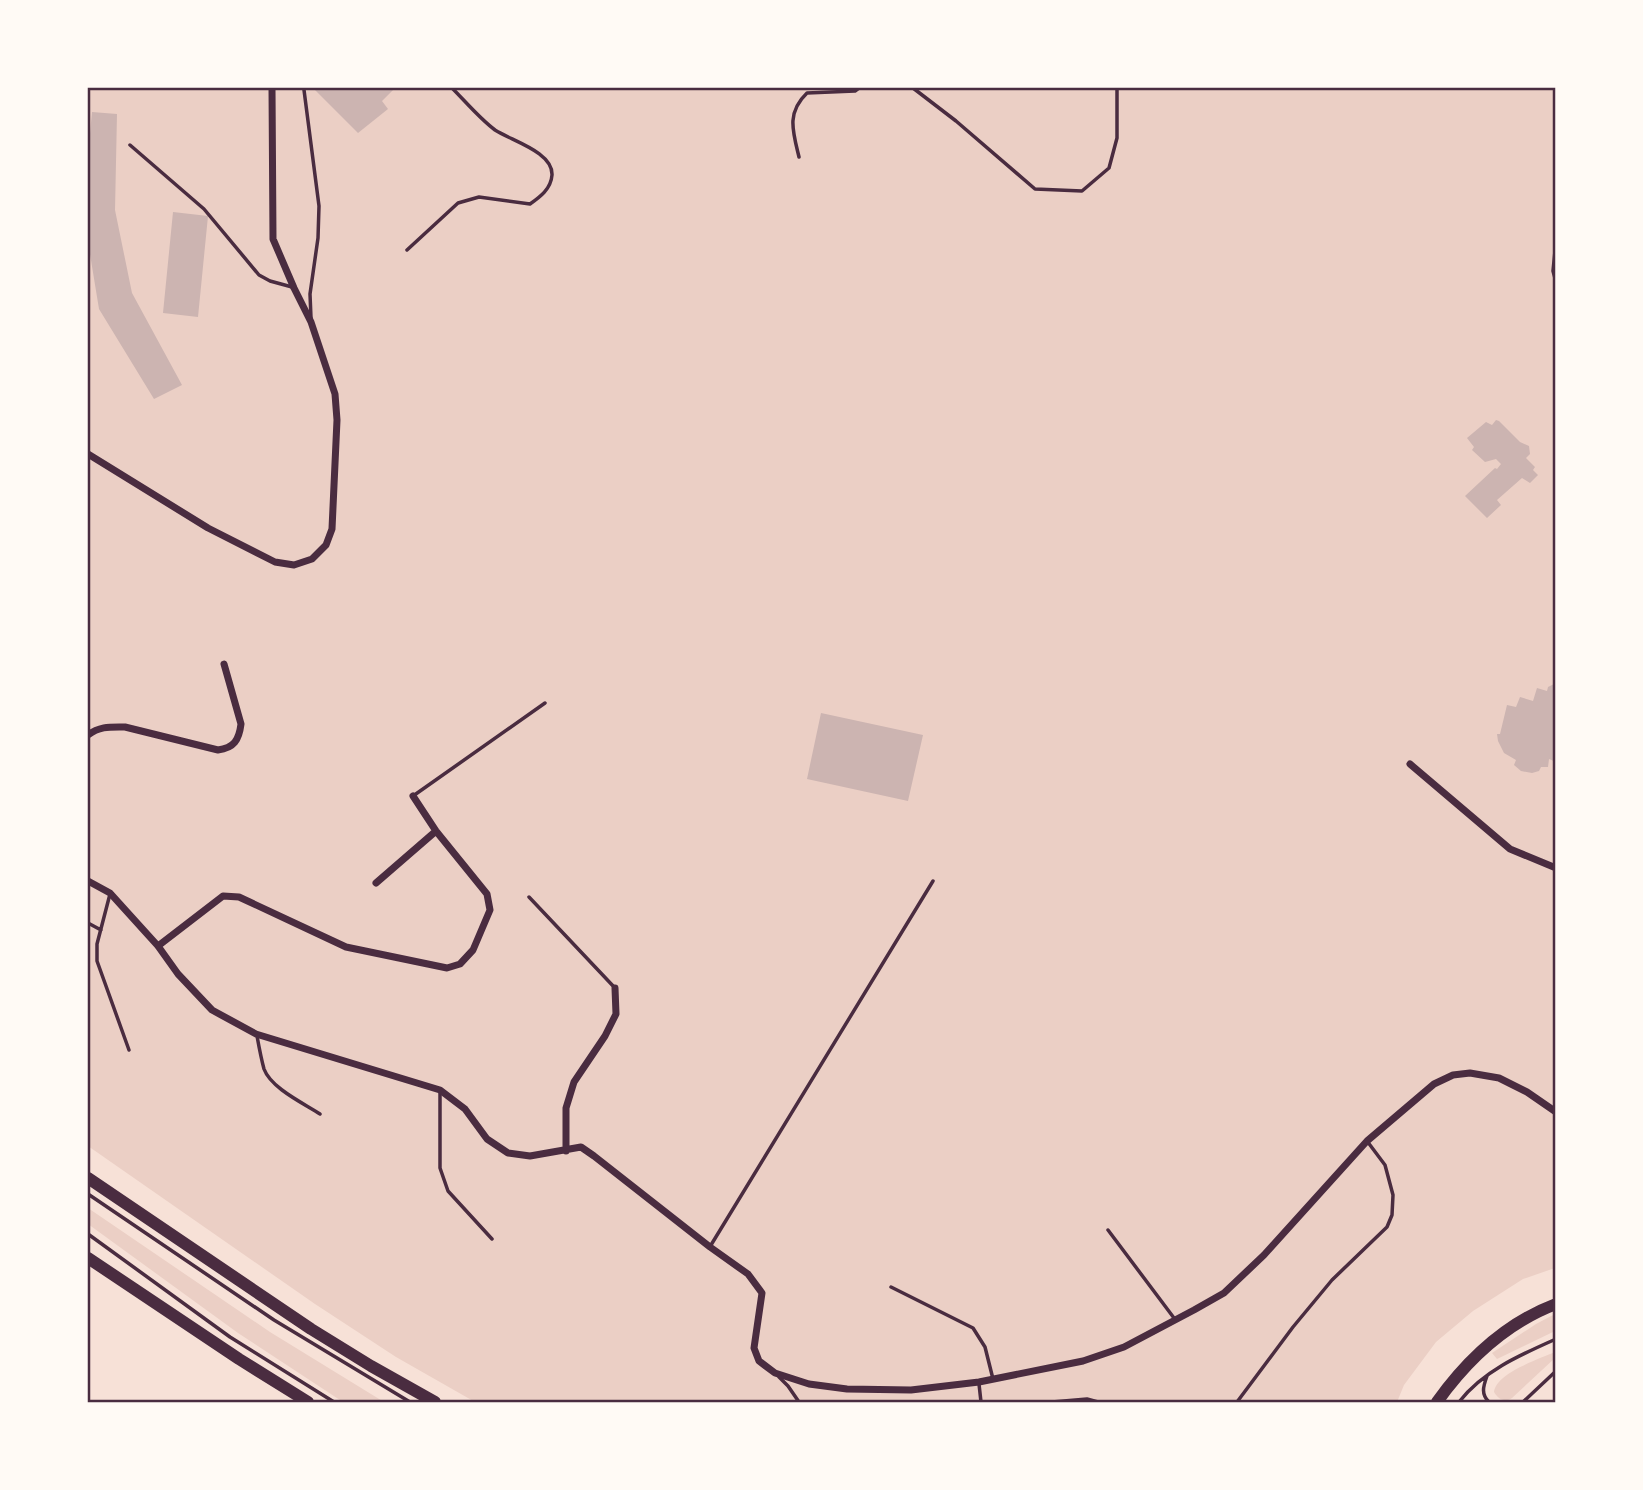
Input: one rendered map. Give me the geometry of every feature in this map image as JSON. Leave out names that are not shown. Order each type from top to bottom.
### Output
[{"type":"main road","points":[[88,1178],[311,1329],[435,1402]]},
{"type":"main road","points":[[88,1258],[308,1402]]},
{"type":"main road","points":[[1437,1402],[1464,1368],[1491,1342],[1521,1320],[1556,1304]]},
{"type":"street","points":[[88,454],[208,527],[275,562],[294,565],[312,559],[326,545],[332,529],[337,421],[335,394],[311,322],[273,239],[272,88]]},
{"type":"street","points":[[88,735],[96,729],[125,727],[218,750],[227,749],[235,743],[241,724],[224,664]]},
{"type":"street","points":[[1410,764],[1510,849],[1556,868]]},
{"type":"street","points":[[158,946],[223,896],[239,897],[346,947],[447,968],[460,964],[473,950],[490,910],[487,894],[436,831],[413,796]]},
{"type":"street","points":[[376,883],[436,831]]},
{"type":"street","points":[[88,881],[110,893],[212,1010],[256,1034],[440,1090],[465,1109],[487,1139],[508,1153],[530,1156],[581,1147],[594,1156],[748,1274],[762,1293],[754,1348],[760,1361],[775,1373],[809,1384],[848,1389],[911,1390],[979,1382],[1093,1357],[1124,1347],[1224,1293],[1264,1255],[1367,1141],[1434,1084],[1470,1073],[1499,1078],[1527,1091],[1556,1112]]},
{"type":"street","points":[[566,1151],[565,1108],[575,1082],[616,1014],[615,988]]},
{"type":"lane","points":[[407,250],[458,203],[479,197],[530,204],[541,196],[551,182],[552,168],[546,158],[494,129],[452,88]]},
{"type":"lane","points":[[799,157],[793,134],[793,116],[798,102],[807,93],[855,91],[859,88]]},
{"type":"lane","points":[[913,88],[1035,189],[1082,191],[1110,169],[1118,138],[1117,88]]},
{"type":"lane","points":[[304,90],[319,206],[318,238],[310,294],[311,322]]},
{"type":"lane","points":[[130,145],[204,209],[259,275],[294,288]]},
{"type":"lane","points":[[1556,240],[1553,271],[1556,282]]},
{"type":"lane","points":[[413,796],[545,703]]},
{"type":"lane","points":[[710,1247],[933,881]]},
{"type":"lane","points":[[110,893],[97,944],[97,961],[129,1049]]},
{"type":"lane","points":[[529,897],[615,988]]},
{"type":"lane","points":[[88,923],[101,930]]},
{"type":"lane","points":[[256,1034],[265,1071],[272,1081],[320,1114]]},
{"type":"lane","points":[[440,1090],[440,1168],[448,1191],[492,1239]]},
{"type":"lane","points":[[1237,1402],[1332,1280],[1387,1227],[1392,1215],[1393,1195],[1385,1165],[1367,1141]]},
{"type":"lane","points":[[88,1194],[274,1320],[410,1402]]},
{"type":"lane","points":[[1108,1230],[1176,1320]]},
{"type":"lane","points":[[88,1234],[230,1337],[334,1402]]},
{"type":"lane","points":[[891,1287],[973,1328],[985,1347],[993,1379]]},
{"type":"lane","points":[[1459,1402],[1487,1374],[1556,1339]]},
{"type":"lane","points":[[1523,1402],[1556,1371]]},
{"type":"lane","points":[[775,1373],[799,1402]]},
{"type":"lane","points":[[1487,1374],[1483,1386],[1484,1397],[1489,1402]]},
{"type":"lane","points":[[979,1382],[981,1402]]},
{"type":"lane","points":[[1052,1402],[1087,1399],[1098,1402]]},
{"type":"shaded area","points":[[88,88],[1555,88],[1555,1268],[1523,1279],[1473,1311],[1436,1342],[1404,1385],[1397,1402],[475,1402],[396,1357],[315,1304],[88,1146]]},
{"type":"shaded area","points":[[88,1208],[270,1332],[384,1402],[343,1402],[238,1333],[88,1224]]},
{"type":"shaded area","points":[[1555,1314],[1555,1331],[1497,1359],[1492,1353],[1536,1324]]},
{"type":"shaded area","points":[[1555,1352],[1555,1358],[1512,1398],[1504,1400],[1494,1392],[1502,1379],[1510,1373]]},
{"type":"building","points":[[313,88],[395,88],[382,101],[388,109],[358,133]]},
{"type":"building","points":[[92,112],[117,114],[115,210],[132,293],[182,385],[154,399],[99,309],[88,242],[88,155]]},
{"type":"building","points":[[173,212],[208,216],[198,317],[163,313]]},
{"type":"building","points":[[1496,420],[1520,442],[1529,446],[1530,454],[1526,458],[1535,467],[1533,470],[1538,475],[1530,483],[1522,478],[1497,500],[1501,505],[1487,518],[1465,496],[1501,464],[1496,459],[1485,462],[1472,450],[1474,447],[1467,438],[1486,422],[1492,425]]},
{"type":"building","points":[[1556,683],[1556,762],[1549,759],[1548,767],[1541,767],[1539,771],[1532,773],[1521,771],[1514,765],[1516,760],[1504,753],[1498,741],[1497,734],[1500,734],[1507,705],[1516,707],[1520,697],[1533,701],[1537,688],[1547,691],[1548,687]]},
{"type":"building","points":[[821,713],[923,735],[908,801],[807,779]]}]
